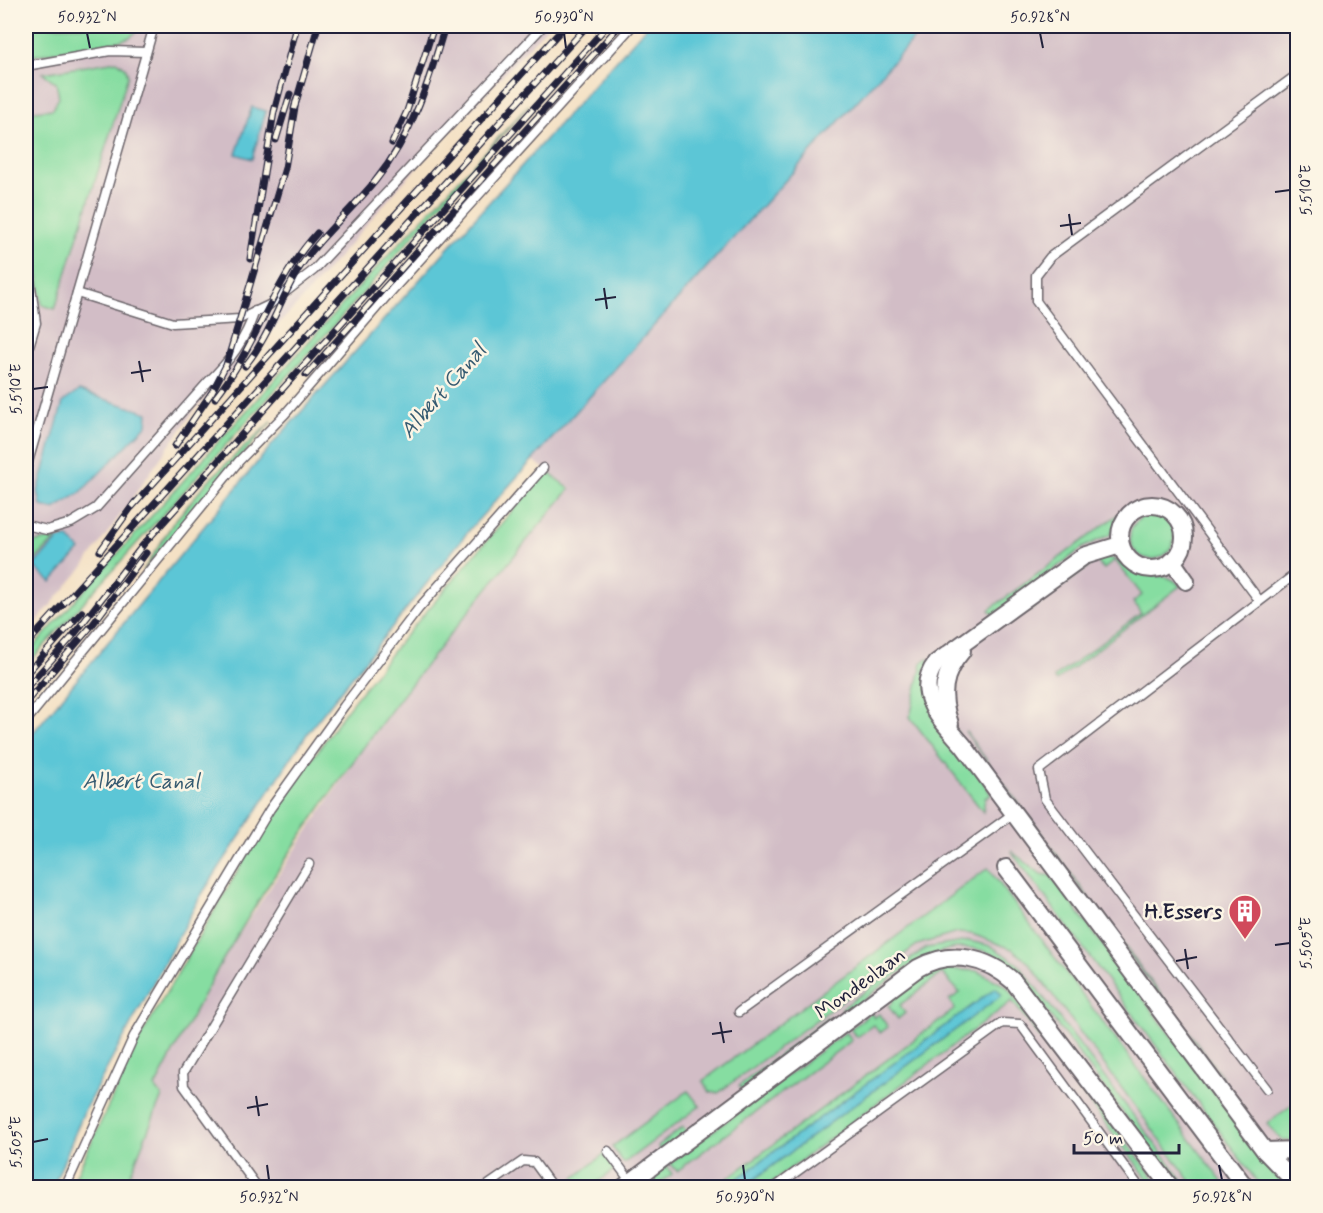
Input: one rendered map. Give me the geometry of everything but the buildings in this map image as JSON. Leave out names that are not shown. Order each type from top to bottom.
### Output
[{"type":"street","points":[[1150,505],[1164,507],[1176,514],[1183,534],[1182,548],[1172,561],[1155,568],[1140,566],[1128,559],[1120,544],[1121,527],[1130,513],[1150,505]]},
{"type":"street","points":[[1120,544],[1084,556],[975,636],[954,660],[944,683],[943,701],[953,733],[1265,1151],[1298,1185]]},
{"type":"street","points":[[1172,561],[1186,581]]},
{"type":"street","points":[[1006,868],[1246,1188]]},
{"type":"street","name":"Mondeolaan","points":[[627,1185],[912,973],[928,962],[956,957],[986,962],[1000,969],[1030,999],[1171,1188]]},
{"type":"street","points":[[1265,1151],[1298,1150]]},
{"type":"lane","points":[[26,469],[154,26]]},
{"type":"lane","points":[[77,293],[173,323],[240,319],[287,294],[314,270],[543,26]]},
{"type":"lane","points":[[26,721],[239,461],[285,414],[386,297],[632,26]]},
{"type":"lane","points":[[26,66],[110,51],[146,52]]},
{"type":"lane","points":[[1259,600],[1036,301],[1036,275],[1050,257],[1298,75]]},
{"type":"lane","points":[[26,252],[36,323],[26,356]]},
{"type":"lane","points":[[26,525],[48,530],[71,523],[96,508],[225,365],[246,336],[255,311]]},
{"type":"lane","points":[[65,1188],[134,1036],[270,809],[344,706],[419,608],[543,468]]},
{"type":"lane","points":[[1267,1089],[1045,799],[1039,770],[1298,572]]},
{"type":"lane","points":[[739,1012],[1014,813]]},
{"type":"lane","points":[[258,1188],[184,1086],[183,1073],[309,864]]},
{"type":"lane","points":[[774,1188],[1002,1023],[1020,1024],[1140,1188]]},
{"type":"lane","points":[[608,1151],[627,1185]]},
{"type":"lane","points":[[484,1188],[523,1161],[534,1162],[553,1188]]},
{"type":"shaded area","points":[[26,26],[548,26],[400,186],[296,306],[196,408],[84,566],[26,634]]},
{"type":"shaded area","points":[[925,26],[1297,26],[1297,1187],[125,1188],[162,1096],[155,1087],[228,951],[369,739],[427,661],[569,489],[532,459]]},
{"type":"green space","points":[[34,26],[143,26],[130,37],[119,41],[26,57],[26,31]]},
{"type":"green space","points":[[117,61],[126,68],[128,76],[55,309],[42,305],[26,188],[26,112],[53,109],[59,97],[56,83],[43,73]]},
{"type":"green space","points":[[529,105],[347,311],[26,666],[26,655],[340,307]]},
{"type":"green space","points":[[272,421],[143,571],[173,523],[208,481]]},
{"type":"green space","points":[[546,471],[570,489],[389,713],[305,829],[228,951],[155,1087],[162,1096],[125,1187],[70,1188],[141,1036],[251,848],[345,712],[396,647]]},
{"type":"green space","points":[[1124,510],[1110,535],[1084,547],[993,615],[989,610]]},
{"type":"green space","points":[[1152,515],[1168,521],[1174,537],[1168,553],[1152,559],[1136,553],[1130,537],[1136,521]]},
{"type":"green space","points":[[57,538],[26,569],[26,544]]},
{"type":"green space","points":[[1099,557],[1117,560],[1145,574],[1167,577],[1180,586],[1056,681],[1054,678],[1141,613],[1133,602],[1142,595],[1115,560],[1104,569],[1096,561],[1029,611],[1027,608],[1089,561]]},
{"type":"green space","points":[[928,658],[930,663],[924,672],[991,795],[985,798],[983,812],[910,717],[922,663]]},
{"type":"green space","points":[[965,731],[1027,815],[1026,816]]},
{"type":"green space","points":[[1028,818],[1089,898],[1088,899]]},
{"type":"green space","points":[[1011,851],[1041,874],[1051,876],[1259,1153],[1288,1187],[1261,1187]]},
{"type":"green space","points":[[988,868],[1226,1187],[1195,1187],[1029,963],[1012,949],[972,934],[957,933],[917,945],[718,1093],[710,1092],[703,1081]]},
{"type":"green space","points":[[1090,902],[1152,983],[1151,984]]},
{"type":"green space","points":[[969,941],[991,946],[1018,964],[1188,1187],[1179,1187],[1016,970],[993,954],[970,948],[947,950],[925,958],[903,970],[842,1016],[842,1008],[926,948]]},
{"type":"green space","points":[[945,969],[977,971],[1006,986],[1161,1187],[1154,1187],[1012,1001],[766,1187],[715,1188],[955,1009],[949,1000],[960,993],[942,973],[900,1005],[905,1013],[898,1019],[888,1006],[893,1002],[891,998],[920,977]]},
{"type":"green space","points":[[1154,985],[1223,1078],[1152,986]]},
{"type":"green space","points":[[871,1013],[874,1018],[879,1014],[888,1027],[880,1033],[873,1025],[857,1037],[850,1029]]},
{"type":"green space","points":[[828,1018],[836,1021],[742,1090],[739,1086]]},
{"type":"green space","points":[[846,1032],[852,1040],[677,1171],[670,1163]]},
{"type":"green space","points":[[688,1091],[700,1106],[624,1163],[612,1147]]},
{"type":"green space","points":[[1297,1101],[1297,1139],[1283,1141],[1267,1124]]},
{"type":"green space","points":[[683,1127],[687,1132],[661,1151],[658,1146]]},
{"type":"green space","points":[[604,1154],[615,1169],[591,1187],[563,1187]]},
{"type":"green space","points":[[666,1165],[672,1174],[654,1187],[637,1188]]},
{"type":"water","name":"Albert Canal","points":[[647,26],[925,26],[471,528],[309,731],[200,897],[85,1109],[53,1187],[26,1187],[26,741],[275,441]]},
{"type":"water","points":[[252,107],[266,111],[252,159],[236,154]]},
{"type":"water","points":[[79,391],[148,413],[147,425],[80,493],[54,509],[41,506],[38,491],[63,402]]},
{"type":"water","points":[[69,538],[80,550],[51,582],[33,566],[59,539]]},
{"type":"water","points":[[996,988],[1002,995],[744,1187],[726,1187]]},
{"type":"railway","points":[[250,259],[274,112],[297,26]]},
{"type":"railway","points":[[294,109],[318,26]]},
{"type":"railway","points":[[392,143],[407,111],[434,26]]},
{"type":"railway","points":[[245,366],[261,343],[291,282],[306,258],[376,180],[400,144],[426,87],[445,26]]},
{"type":"railway","points":[[132,507],[565,26]]},
{"type":"railway","points":[[26,645],[587,26]]},
{"type":"railway","points":[[26,688],[72,637],[143,545],[607,26]]},
{"type":"railway","points":[[306,375],[619,26]]},
{"type":"railway","points":[[276,140],[290,94]]},
{"type":"railway","points":[[175,446],[212,392],[226,365],[285,168],[296,101]]},
{"type":"railway","points":[[215,398],[243,357],[288,272],[317,233]]},
{"type":"railway","points":[[100,551],[135,502]]},
{"type":"railway","points":[[26,702],[93,624],[146,553]]},
{"type":"railway","points":[[26,674],[82,612]]},
{"type":"place","name":"H.Essers","points":[[1245,940]]}]
